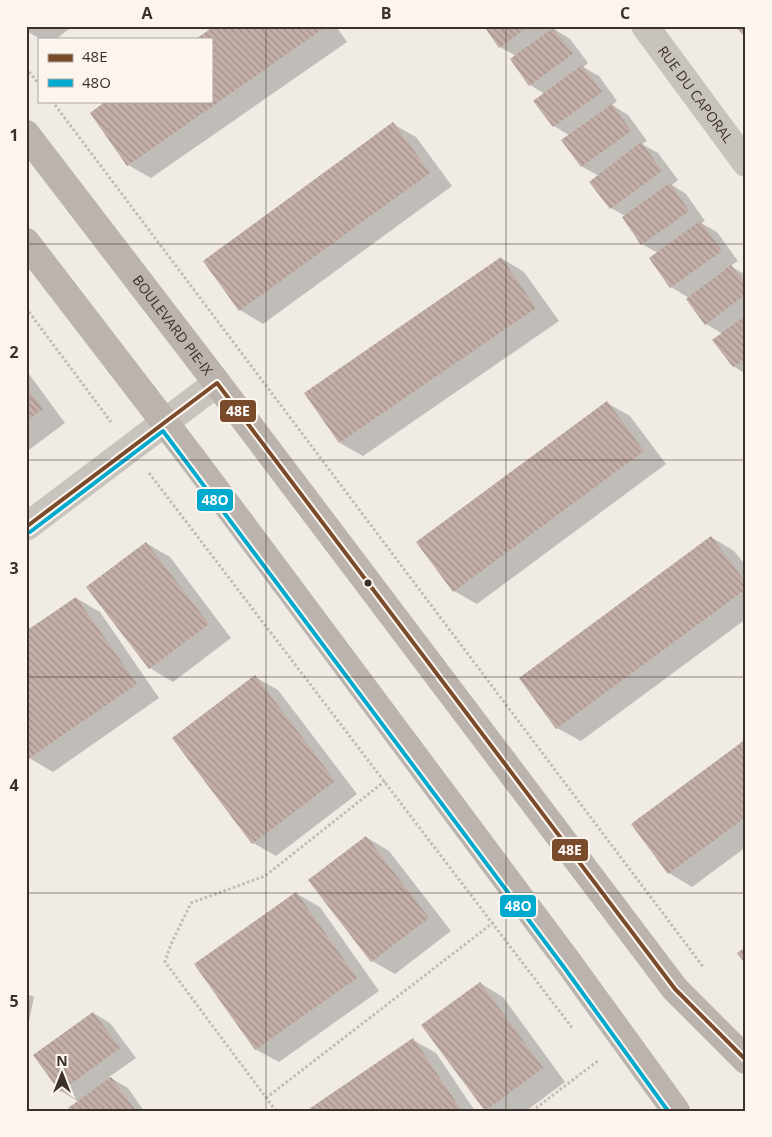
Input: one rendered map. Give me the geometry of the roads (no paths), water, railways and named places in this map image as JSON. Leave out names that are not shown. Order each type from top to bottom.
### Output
[{"type":"street","name":"RUE DU CAPORAL","points":[[645,26],[746,163]]},
{"type":"street","name":"BOULEVARD PIE-IX","points":[[26,134],[217,382],[676,989],[746,1060]]},
{"type":"street","points":[[26,242],[164,422],[522,900],[676,1111]]},
{"type":"street","points":[[26,527],[217,382]]}]
